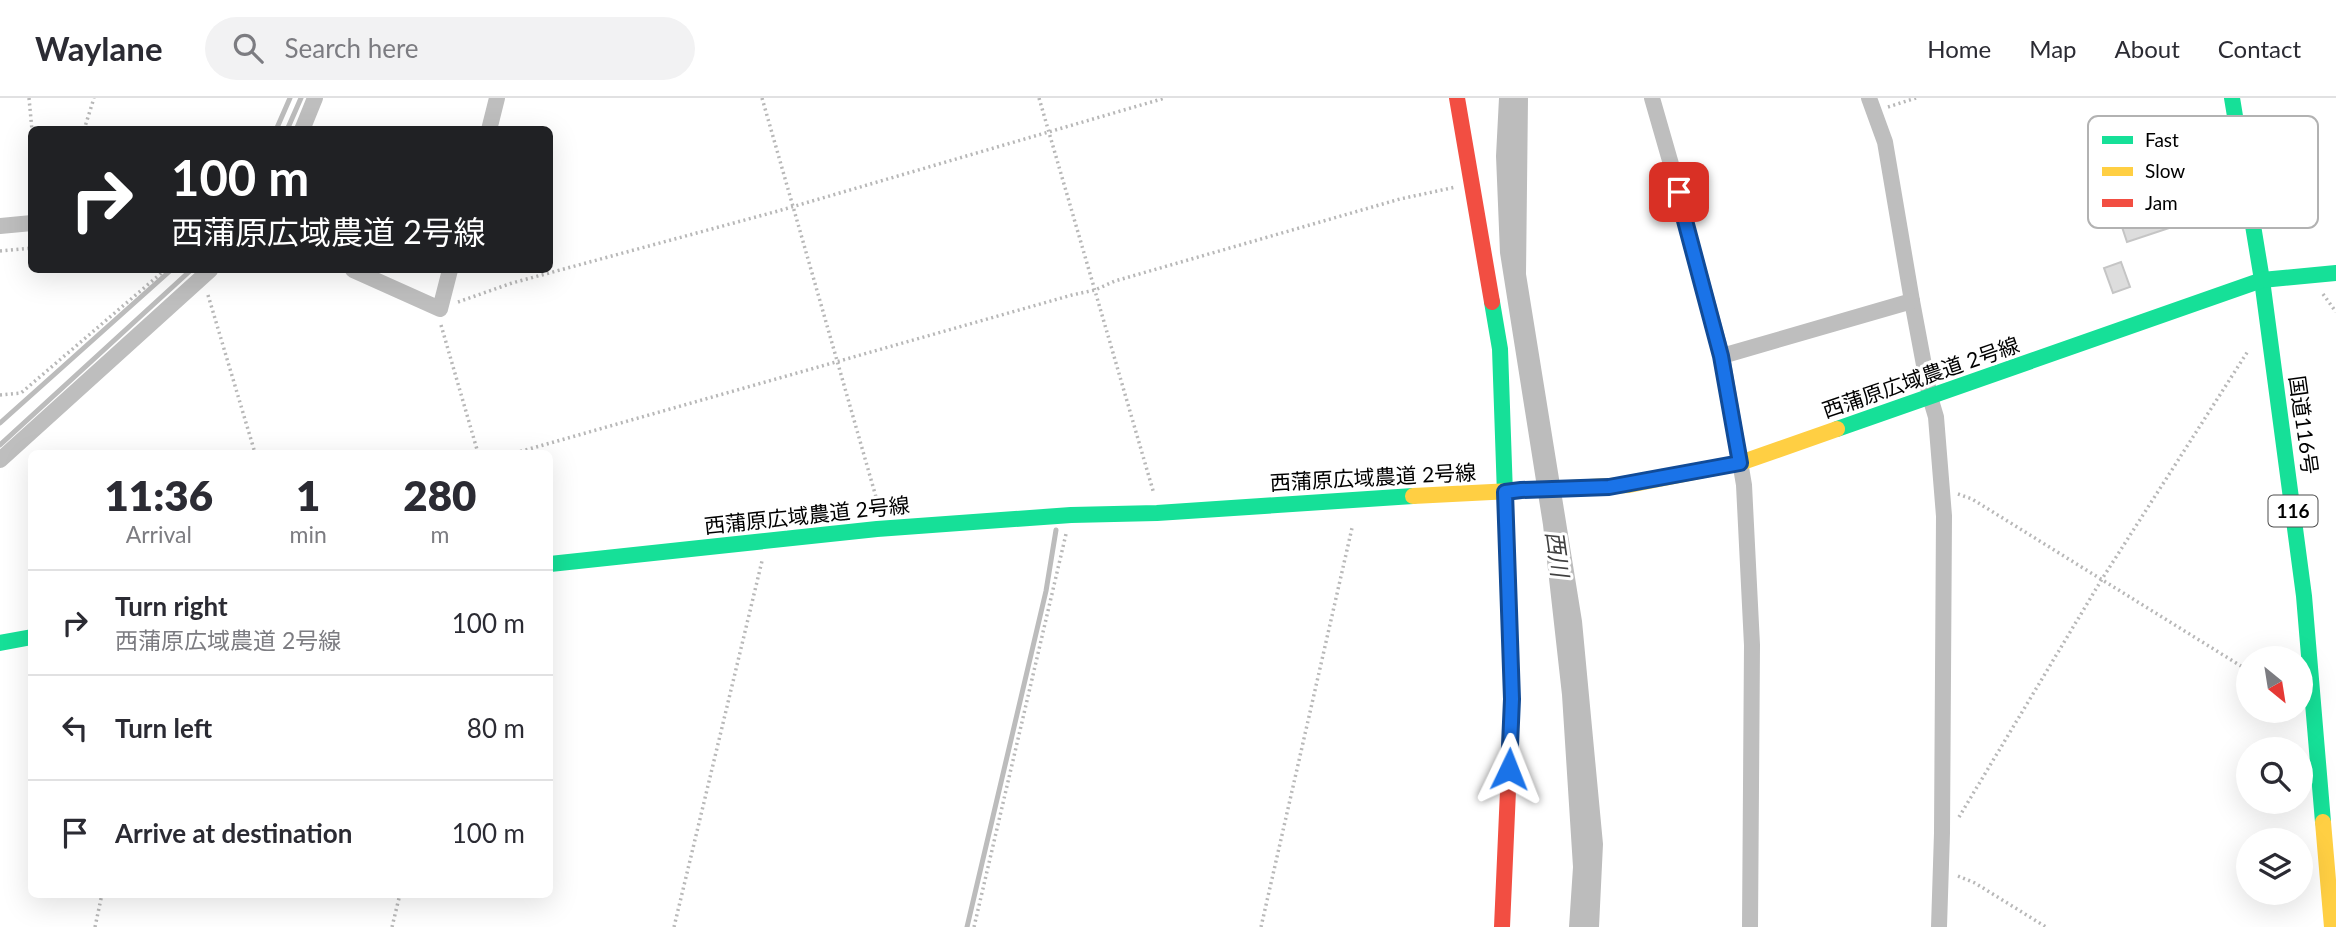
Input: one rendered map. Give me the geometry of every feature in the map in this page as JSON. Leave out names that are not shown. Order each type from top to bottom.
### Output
[{"type":"main road","points":[[1457,98],[1474,184],[1500,349],[1513,491],[1512,699],[1502,927]]},
{"type":"main road","name":"国道116号","points":[[2232,98],[2235,116]]},
{"type":"main road","name":"国道116号","points":[[2254,228],[2304,596],[2332,927]]},
{"type":"main road","name":"西蒲原広域農道 2号線","points":[[553,564],[877,528],[1070,515],[1157,513],[1356,499],[1609,487],[1740,463],[2262,279],[2336,273]]},
{"type":"main road","points":[[0,643],[28,638]]},
{"type":"street","points":[[304,126],[315,98]]},
{"type":"street","points":[[490,126],[497,98]]},
{"type":"street","points":[[1652,98],[1721,356],[1745,498],[1752,645],[1750,927]]},
{"type":"street","points":[[1871,105],[1885,142],[1930,397],[1936,416],[1942,487],[1942,833],[1939,927]]},
{"type":"street","points":[[0,226],[28,223]]},
{"type":"street","points":[[0,460],[206,273]]},
{"type":"street","points":[[360,273],[440,309],[449,273]]},
{"type":"street","points":[[1721,356],[1912,300]]},
{"type":"path","points":[[29,98],[32,126]]},
{"type":"path","points":[[85,126],[94,98]]},
{"type":"path","points":[[762,98],[876,497],[877,528]]},
{"type":"path","points":[[1040,98],[1157,513]]},
{"type":"path","points":[[553,272],[765,214],[1165,98]]},
{"type":"path","points":[[1871,105],[1916,98]]},
{"type":"path","points":[[526,450],[1095,290],[1115,281],[1400,199],[1474,184]]},
{"type":"path","points":[[0,251],[28,248]]},
{"type":"path","points":[[0,396],[21,393],[161,273]]},
{"type":"path","points":[[206,273],[253,450]]},
{"type":"path","points":[[477,450],[441,327],[440,309],[549,273]]},
{"type":"path","points":[[1942,833],[1960,816],[2102,579],[2250,347],[2270,338]]},
{"type":"path","points":[[1942,487],[1972,499],[2236,663]]},
{"type":"path","points":[[974,927],[1070,515]]},
{"type":"path","points":[[1261,927],[1352,528]]},
{"type":"path","points":[[674,927],[767,540]]},
{"type":"path","points":[[1940,868],[1975,883],[2046,927]]},
{"type":"path","points":[[95,927],[101,898]]},
{"type":"path","points":[[392,927],[399,898]]},
{"type":"water","name":"西川","points":[[1499,98],[1528,98],[1526,274],[1582,621],[1603,844],[1599,927],[1569,927],[1573,867],[1562,695],[1543,525],[1500,253],[1496,156]]},
{"type":"building","points":[[2122,228],[2169,228],[2127,242]]},
{"type":"building","points":[[2121,262],[2130,287],[2113,293],[2104,268]]},
{"type":"waterway","points":[[278,126],[290,98]]},
{"type":"waterway","points":[[289,126],[301,98]]},
{"type":"waterway","points":[[0,423],[168,273]]},
{"type":"waterway","points":[[0,445],[188,273]]},
{"type":"waterway","points":[[967,927],[1046,591],[1056,530]]},
{"type":"traffic: fast","points":[[2232,98],[2235,116]]},
{"type":"traffic: fast","points":[[2253,228],[2304,596],[2323,822]]},
{"type":"traffic: fast","points":[[1837,429],[2262,280],[2336,273]]},
{"type":"traffic: fast","points":[[1492,302],[1500,349],[1511,722]]},
{"type":"traffic: fast","points":[[553,564],[877,529],[1413,496]]},
{"type":"traffic: fast","points":[[0,643],[28,638]]},
{"type":"traffic: slow","points":[[1413,496],[1629,485],[1740,463],[1837,429]]},
{"type":"traffic: slow","points":[[2323,822],[2332,927]]},
{"type":"traffic: jam","points":[[1457,98],[1492,302]]},
{"type":"traffic: jam","points":[[1502,927],[1511,722]]},
{"type":"route","points":[[1509,769],[1512,699],[1505,492],[1629,485],[1740,463],[1721,356],[1679,192]]}]
